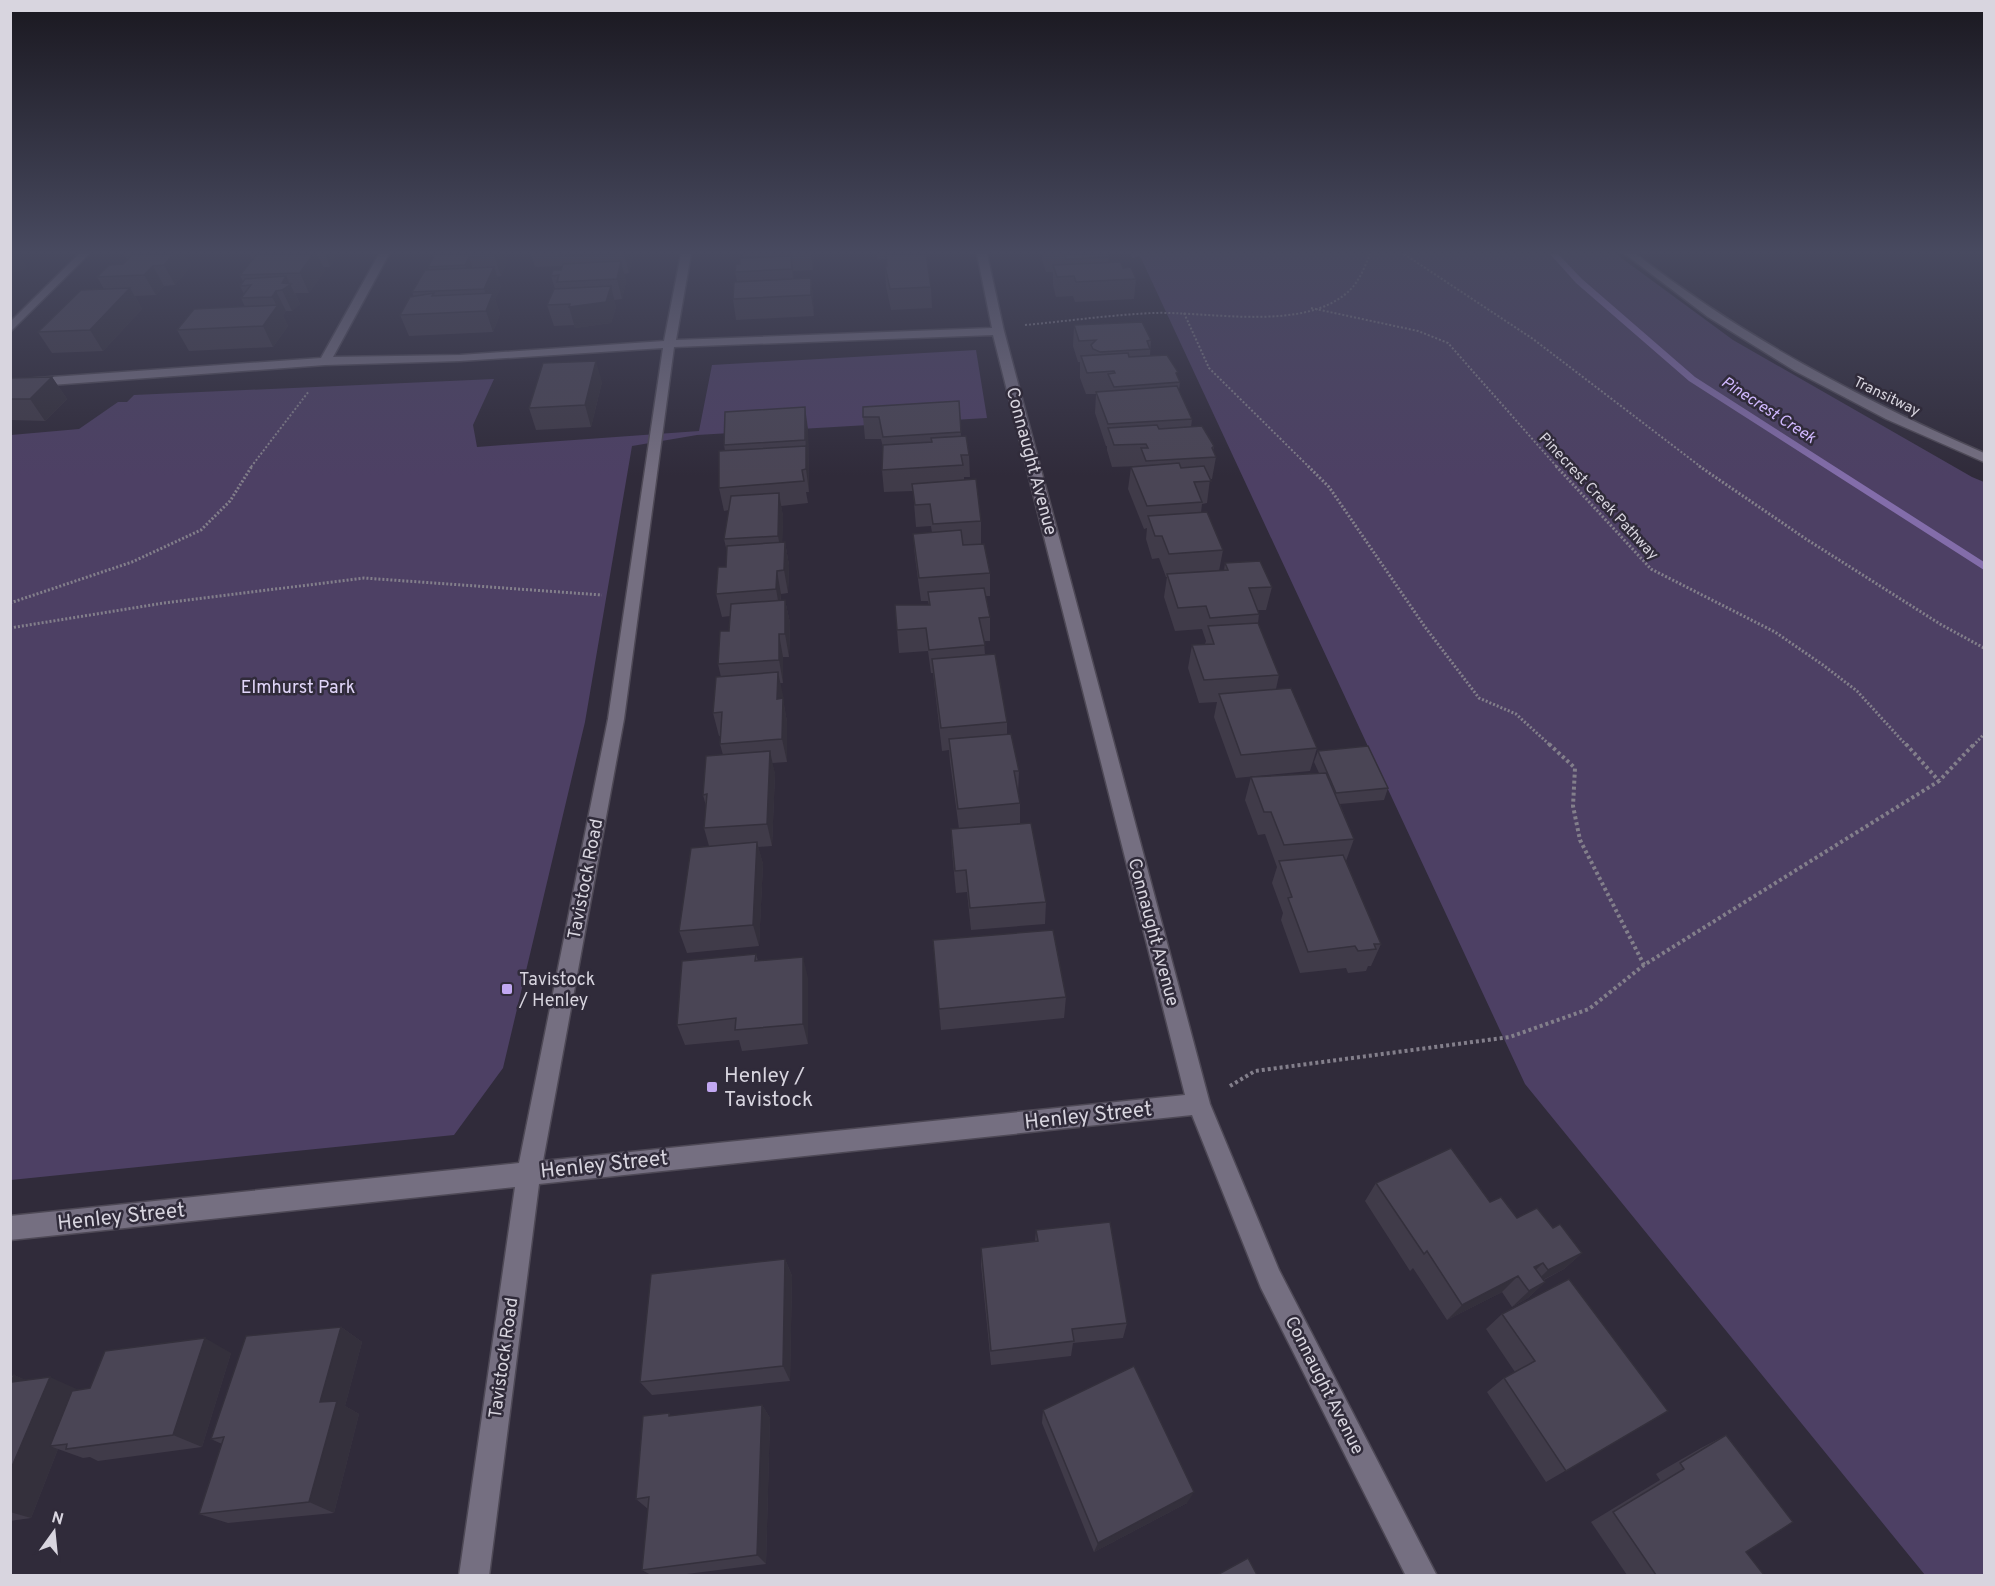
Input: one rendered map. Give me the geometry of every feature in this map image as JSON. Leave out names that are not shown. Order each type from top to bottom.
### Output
[{"type":"street","points":[[325,361],[343,328]]},
{"type":"street","name":"Tavistock Road","points":[[474,1575],[529,1172],[616,719],[672,328]]},
{"type":"street","name":"Transitway","points":[[1736,328],[1806,371],[1881,411],[1984,458]]},
{"type":"street","points":[[10,384],[325,361],[460,358],[669,344],[998,329]]},
{"type":"street","name":"Connaught Avenue","points":[[998,329],[1199,1104],[1270,1279],[1422,1575]]},
{"type":"street","name":"Henley Street","points":[[10,1228],[529,1172],[1199,1104]]},
{"type":"path","points":[[998,329],[1008,328]]},
{"type":"path","points":[[1191,328],[1209,368],[1329,487],[1425,627],[1479,698],[1516,714],[1575,768],[1573,806],[1580,840],[1644,965]]},
{"type":"path","name":"Pinecrest Creek Pathway","points":[[1404,328],[1448,342],[1540,449],[1651,569],[1766,627],[1823,665],[1857,691],[1939,781]]},
{"type":"path","points":[[1516,328],[1707,472],[1930,618],[1984,648]]},
{"type":"path","points":[[10,603],[132,562],[201,530],[230,501],[257,458],[312,386],[325,361]]},
{"type":"path","points":[[10,628],[164,603],[364,578],[633,597]]},
{"type":"path","points":[[1199,1104],[1255,1071],[1510,1037],[1588,1009],[1644,965],[1939,781],[1984,734]]},
{"type":"green space","points":[[1173,328],[1717,328],[1733,340],[1984,482],[1984,1575],[1925,1575],[1525,1084]]},
{"type":"green space","name":"Elmhurst Park","points":[[976,350],[987,418],[697,435],[632,446],[585,722],[503,1068],[454,1135],[11,1180],[11,435],[79,429],[118,402],[127,402],[134,395],[494,379],[473,425],[477,447],[699,431],[712,365]]},
{"type":"building","points":[[42,328],[92,328],[90,330],[38,332]]},
{"type":"building","points":[[179,328],[220,328],[177,330]]},
{"type":"building","points":[[1075,328],[1145,328],[1151,340],[1147,341],[1150,349],[1100,352],[1093,349],[1091,345],[1096,340],[1079,341]]},
{"type":"building","points":[[1128,353],[1129,357],[1167,355],[1178,372],[1176,373],[1180,382],[1114,387],[1108,374],[1115,373],[1114,371],[1087,373],[1081,356]]},
{"type":"building","points":[[596,361],[585,405],[529,408],[543,363]]},
{"type":"building","points":[[52,377],[30,399],[10,399],[10,378]]},
{"type":"building","points":[[1177,386],[1192,419],[1108,424],[1096,392]]},
{"type":"building","points":[[959,401],[961,432],[883,437],[879,417],[863,417],[863,407]]},
{"type":"building","points":[[805,407],[805,440],[724,445],[725,412]]},
{"type":"building","points":[[1157,425],[1159,429],[1202,426],[1214,446],[1212,448],[1216,457],[1146,461],[1141,448],[1148,448],[1146,444],[1114,445],[1108,428]]},
{"type":"building","points":[[966,436],[969,455],[961,455],[963,465],[882,470],[883,445],[932,442],[931,438]]},
{"type":"building","points":[[806,446],[806,469],[802,470],[804,481],[719,488],[719,451]]},
{"type":"building","points":[[1179,463],[1181,468],[1204,466],[1211,481],[1194,482],[1202,502],[1147,506],[1131,467]]},
{"type":"building","points":[[976,479],[981,521],[933,524],[930,504],[915,505],[912,484]]},
{"type":"building","points":[[779,493],[778,536],[724,539],[731,496]]},
{"type":"building","points":[[1207,512],[1223,550],[1169,554],[1162,536],[1155,536],[1148,516]]},
{"type":"building","points":[[961,530],[963,545],[984,544],[990,573],[919,578],[913,534]]},
{"type":"building","points":[[785,542],[784,570],[777,571],[776,589],[716,594],[718,567],[726,567],[727,546]]},
{"type":"building","points":[[1260,561],[1272,587],[1249,588],[1259,614],[1210,618],[1206,606],[1178,608],[1167,574],[1228,570],[1225,563]]},
{"type":"building","points":[[984,588],[990,617],[979,618],[985,645],[929,650],[926,628],[897,630],[895,605],[930,605],[928,592]]},
{"type":"building","points":[[785,600],[785,634],[779,634],[779,660],[718,664],[720,631],[729,631],[731,604]]},
{"type":"building","points":[[1258,623],[1279,675],[1204,680],[1192,645],[1214,644],[1208,626]]},
{"type":"building","points":[[995,654],[1007,722],[941,728],[932,659]]},
{"type":"building","points":[[778,672],[777,699],[783,698],[782,739],[720,744],[722,712],[713,713],[716,677]]},
{"type":"building","points":[[1291,688],[1317,748],[1241,755],[1219,694]]},
{"type":"building","points":[[1011,734],[1019,771],[1014,771],[1020,803],[958,809],[949,739]]},
{"type":"building","points":[[1368,746],[1388,788],[1336,793],[1318,751]]},
{"type":"building","points":[[770,751],[767,824],[704,828],[707,794],[703,795],[706,756]]},
{"type":"building","points":[[1326,773],[1354,839],[1284,845],[1271,812],[1264,812],[1251,777]]},
{"type":"building","points":[[1031,823],[1046,902],[970,908],[966,870],[955,871],[951,829]]},
{"type":"building","points":[[757,842],[753,925],[679,931],[691,848]]},
{"type":"building","points":[[1343,855],[1381,944],[1374,944],[1376,949],[1358,951],[1355,946],[1308,952],[1288,898],[1292,897],[1279,861]]},
{"type":"building","points":[[1053,930],[1066,997],[939,1009],[933,940]]},
{"type":"building","points":[[756,954],[755,961],[803,957],[803,1024],[735,1030],[736,1018],[677,1025],[682,961]]},
{"type":"building","points":[[1451,1148],[1490,1202],[1501,1197],[1517,1218],[1537,1208],[1553,1228],[1560,1224],[1582,1253],[1548,1270],[1543,1263],[1534,1267],[1545,1282],[1529,1291],[1518,1276],[1462,1305],[1427,1251],[1424,1254],[1376,1183]]},
{"type":"building","points":[[1110,1222],[1127,1323],[1072,1329],[1074,1341],[991,1351],[981,1248],[1038,1241],[1036,1230]]},
{"type":"building","points":[[785,1259],[783,1366],[640,1382],[651,1274]]},
{"type":"building","points":[[1569,1279],[1668,1411],[1566,1471],[1504,1378],[1535,1361],[1502,1314]]},
{"type":"building","points":[[341,1327],[320,1402],[337,1401],[309,1502],[199,1514],[224,1437],[211,1439],[246,1336]]},
{"type":"building","points":[[205,1338],[173,1435],[66,1449],[67,1444],[50,1446],[72,1391],[90,1388],[105,1351]]},
{"type":"building","points":[[1134,1366],[1194,1492],[1098,1543],[1043,1410]]},
{"type":"building","points":[[14,1375],[11,1382],[50,1377],[10,1471],[10,1376]]},
{"type":"building","points":[[762,1405],[757,1555],[642,1570],[649,1497],[636,1499],[643,1416],[669,1413],[669,1416]]},
{"type":"building","points":[[1726,1435],[1793,1522],[1746,1552],[1764,1575],[1656,1575],[1613,1512],[1684,1469],[1680,1463]]},
{"type":"building","points":[[1248,1558],[1257,1575],[1217,1575]]},
{"type":"waterway","name":"Pinecrest Creek","points":[[1633,328],[1692,379],[1984,567]]},
{"type":"place","name":"Tavistock / Henley","points":[[507,989]]},
{"type":"place","name":"Henley / Tavistock","points":[[712,1087]]}]
